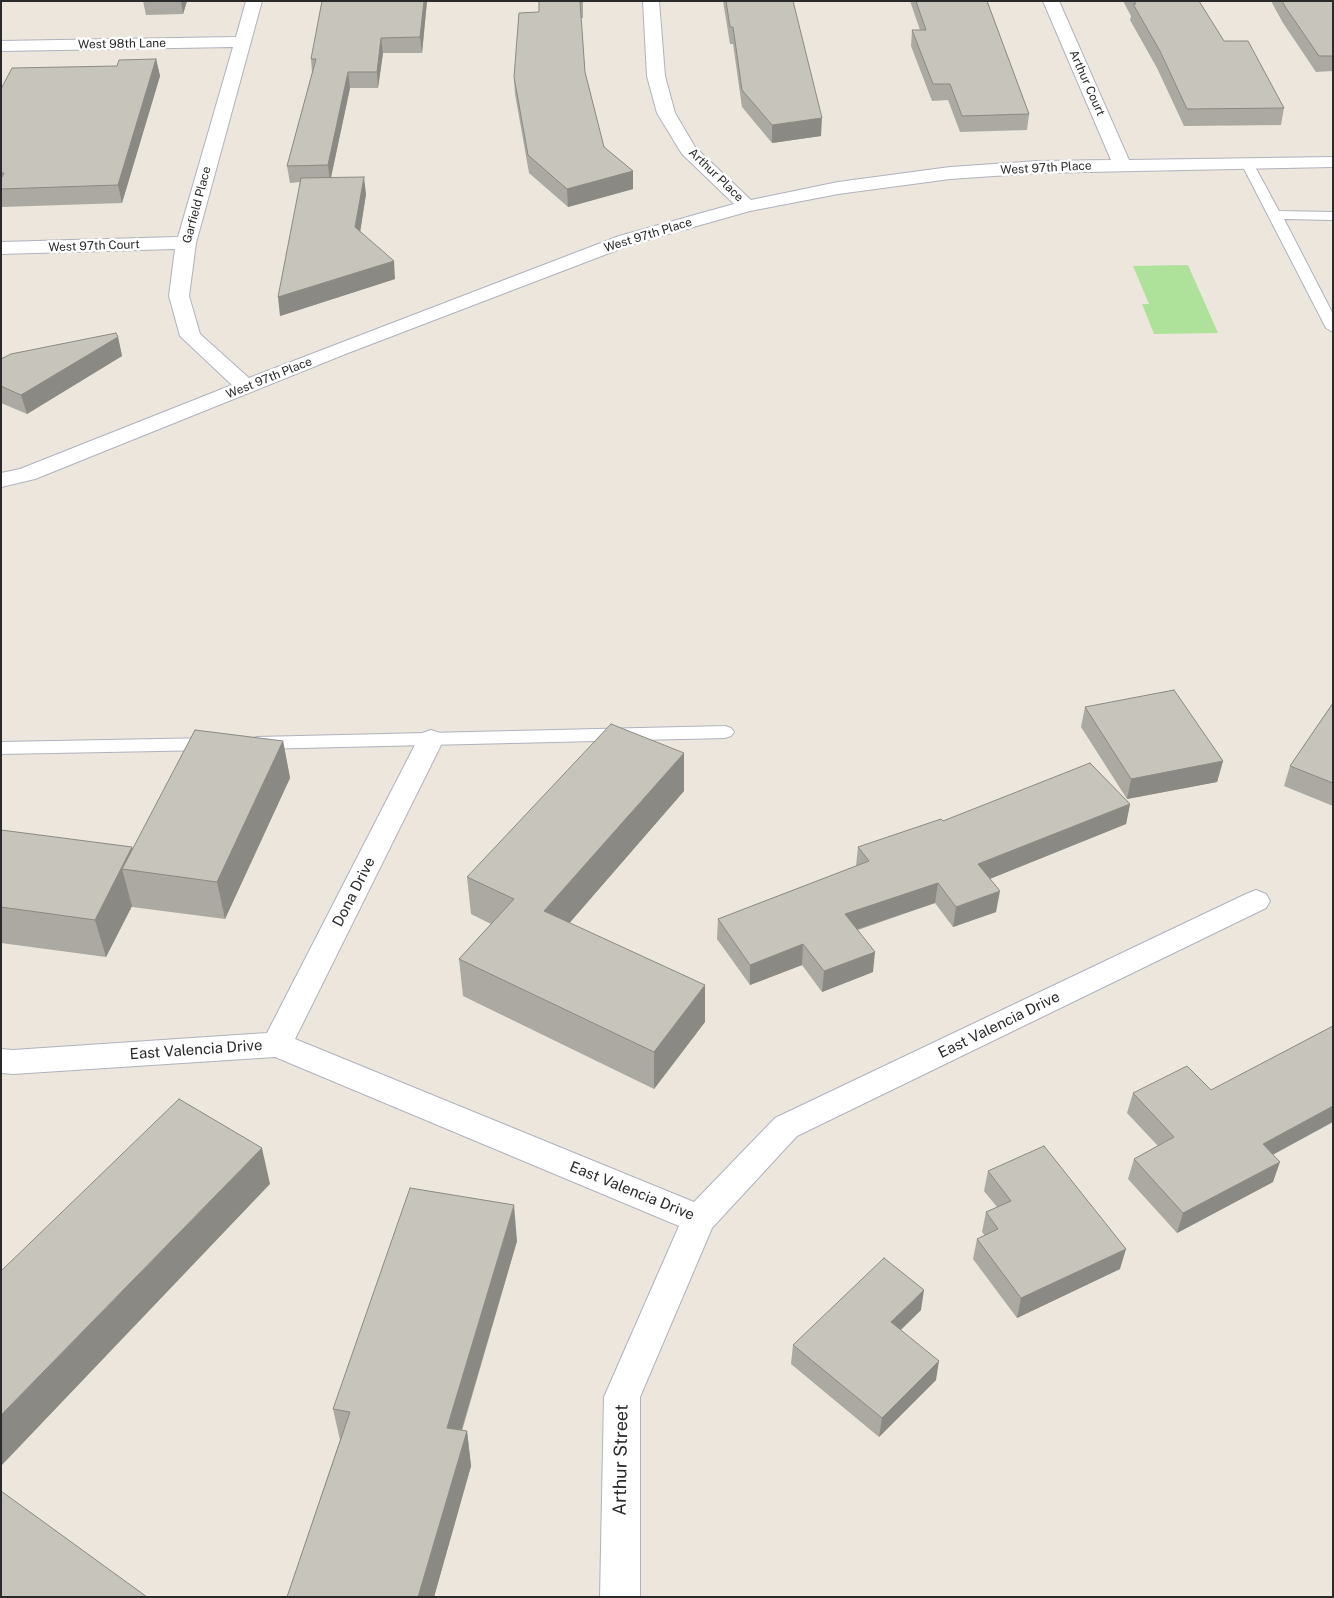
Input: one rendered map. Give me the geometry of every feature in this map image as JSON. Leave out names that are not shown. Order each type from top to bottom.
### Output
[{"type":"street","name":"Garfield Place","points":[[247,387],[190,336],[178,296],[186,243],[254,1]]},
{"type":"street","name":"Arthur Place","points":[[651,1],[656,76],[666,113],[688,150],[747,206]]},
{"type":"street","name":"Arthur Court","points":[[1051,1],[1122,165]]},
{"type":"street","name":"West 98th Lane","points":[[1,46],[243,42]]},
{"type":"street","name":"West 97th Place","points":[[1,480],[27,474],[424,317],[626,240],[747,206],[900,178],[1038,167],[1333,162]]},
{"type":"street","name":"West 97th Court","points":[[1,248],[186,243]]},
{"type":"street","name":"Dona Drive","points":[[276,1045],[431,739]]},
{"type":"street","name":"East Valencia Drive","points":[[5,1068],[276,1045],[699,1219],[786,1127],[1256,901]]},
{"type":"street","name":"Arthur Street","points":[[620,1597],[622,1397],[699,1219]]},
{"type":"lane","points":[[1247,163],[1333,328]]},
{"type":"lane","points":[[1275,214],[1333,216]]},
{"type":"lane","points":[[1,748],[725,732]]},
{"type":"green space","points":[[1188,265],[1218,333],[1154,334],[1142,304],[1149,304],[1133,266]]},
{"type":"building","points":[[322,1],[424,1],[420,37],[381,38],[377,72],[348,72],[328,165],[287,166],[316,59],[311,59]]},
{"type":"building","points":[[539,1],[583,1],[580,2],[585,72],[604,147],[633,171],[567,189],[528,155],[514,77],[519,13],[539,12]]},
{"type":"building","points":[[726,1],[793,1],[822,118],[772,125],[742,90],[733,27],[730,27]]},
{"type":"building","points":[[916,1],[987,1],[1029,114],[962,116],[950,84],[933,84],[912,30],[926,30]]},
{"type":"building","points":[[1134,1],[1199,1],[1224,41],[1248,41],[1284,108],[1187,109],[1160,51],[1133,4],[1136,4]]},
{"type":"building","points":[[1282,1],[1333,1],[1333,56],[1319,56]]},
{"type":"building","points":[[156,59],[118,185],[1,189],[1,179],[4,173],[1,173],[1,89],[12,68],[117,66],[119,60]]},
{"type":"building","points":[[364,177],[355,227],[394,261],[278,297],[301,178]]},
{"type":"building","points":[[116,333],[118,337],[21,395],[1,386],[1,359],[11,354]]},
{"type":"building","points":[[1174,690],[1223,761],[1131,779],[1085,707]]},
{"type":"building","points":[[1333,703],[1333,783],[1290,766]]},
{"type":"building","points":[[611,724],[684,753],[544,911],[705,985],[654,1052],[459,959],[514,899],[467,877]]},
{"type":"building","points":[[195,730],[283,741],[217,882],[122,869]]},
{"type":"building","points":[[1090,763],[1130,804],[978,864],[1000,891],[956,907],[938,883],[845,914],[875,952],[824,971],[803,944],[750,965],[718,919],[869,861],[858,847],[941,819],[943,821]]},
{"type":"building","points":[[1,830],[132,847],[95,920],[1,907]]},
{"type":"building","points":[[1333,1026],[1333,1106],[1263,1144],[1280,1162],[1183,1213],[1134,1159],[1174,1137],[1133,1093],[1187,1066],[1211,1090]]},
{"type":"building","points":[[179,1099],[262,1148],[1,1415],[1,1271]]},
{"type":"building","points":[[1044,1146],[1126,1249],[1021,1298],[977,1239],[998,1229],[986,1212],[1011,1201],[988,1171]]},
{"type":"building","points":[[410,1188],[514,1205],[447,1428],[467,1431],[418,1597],[287,1597],[350,1412],[333,1409]]},
{"type":"building","points":[[884,1258],[924,1290],[891,1322],[939,1361],[882,1418],[793,1345]]},
{"type":"building","points":[[1,1491],[147,1597],[1,1597]]}]
